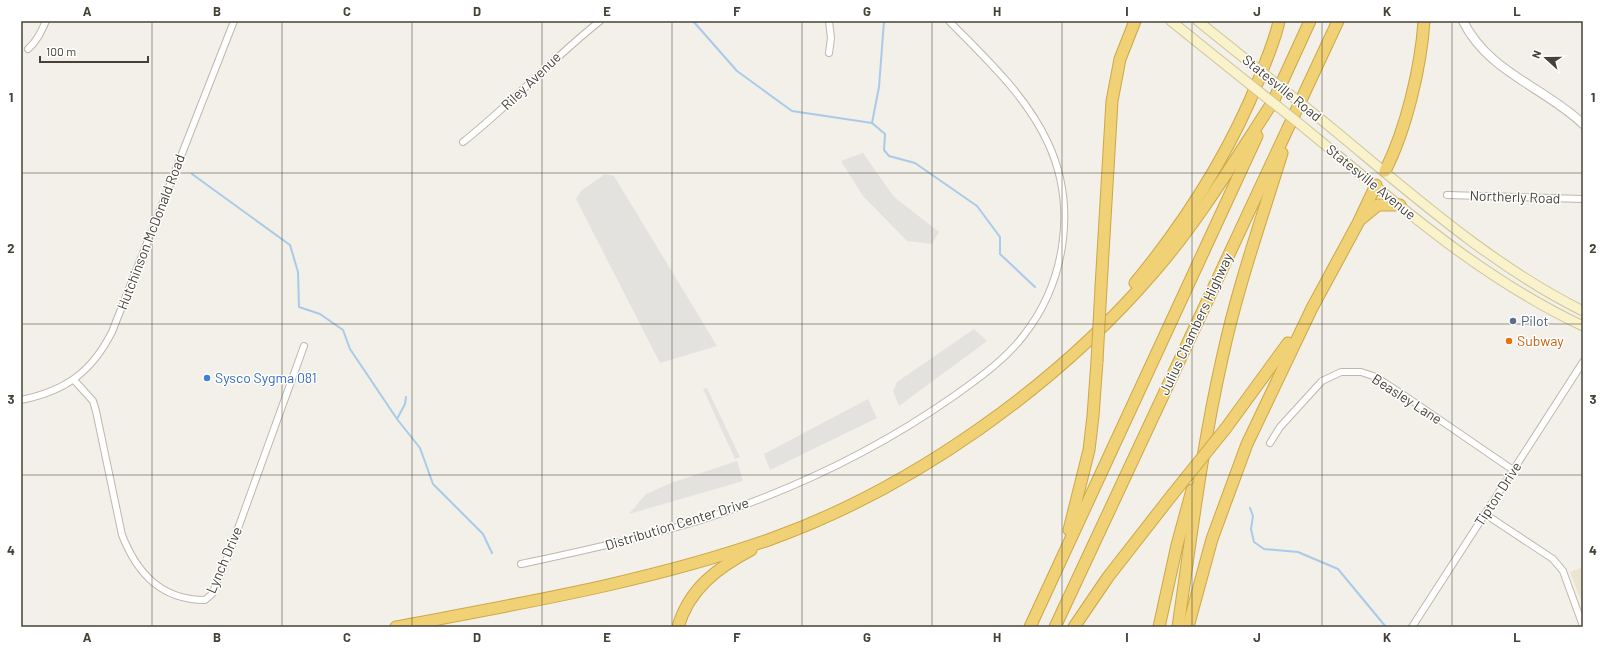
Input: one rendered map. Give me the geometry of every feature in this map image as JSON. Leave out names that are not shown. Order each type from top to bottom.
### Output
[{"type":"highway","points":[[1063,556],[1088,450],[1093,416],[1112,101],[1120,59],[1134,21]]},
{"type":"highway","points":[[1081,346],[1145,271],[1204,188],[1230,142],[1249,103],[1269,54],[1279,21]]},
{"type":"highway","name":"Julius Chambers Highway","points":[[1030,627],[1310,21]]},
{"type":"highway","name":"Julius Chambers Highway","points":[[1055,627],[1227,255],[1338,21]]},
{"type":"highway","points":[[1385,171],[1392,155],[1414,87],[1420,58],[1424,21]]},
{"type":"highway","points":[[678,627],[689,601],[704,581],[728,563],[770,539],[849,504],[935,458],[1011,405],[1081,346],[1119,310],[1171,252],[1204,208],[1274,100]]},
{"type":"highway","points":[[1178,627],[1204,448],[1217,380],[1233,312],[1294,116]]},
{"type":"highway","points":[[1188,627],[1203,566],[1231,484],[1256,424],[1312,308],[1358,223],[1376,186]]},
{"type":"highway","points":[[1358,223],[1368,212],[1378,205],[1400,205]]},
{"type":"highway","points":[[1074,627],[1108,577],[1226,428],[1281,354],[1312,308]]},
{"type":"highway","points":[[1159,627],[1182,526],[1204,448]]},
{"type":"highway","points":[[396,627],[614,584],[673,569],[770,539]]},
{"type":"main road","name":"Statesville Avenue","points":[[1171,21],[1450,245],[1498,279],[1533,301],[1583,326]]},
{"type":"main road","name":"Statesville Road","points":[[1198,21],[1385,171]]},
{"type":"main road","name":"Statesville Avenue","points":[[1385,171],[1495,258],[1541,288],[1583,311]]},
{"type":"main road","points":[[1376,186],[1385,171]]},
{"type":"street","points":[[28,49],[35,43],[46,21]]},
{"type":"street","name":"Hutchinson McDonald Road","points":[[21,400],[49,393],[74,380],[98,356],[112,332],[234,21]]},
{"type":"street","name":"Riley Avenue","points":[[462,142],[490,121],[562,52],[600,21]]},
{"type":"street","points":[[829,21],[831,38],[829,53]]},
{"type":"street","name":"Distribution Center Drive","points":[[521,564],[620,542],[682,525],[730,510],[805,480],[872,447],[924,416],[987,371],[1024,335],[1044,302],[1059,262],[1064,218],[1059,172],[1049,144],[1026,106],[1007,81],[949,21]]},
{"type":"street","points":[[1463,21],[1472,36],[1494,61],[1566,109],[1583,124]]},
{"type":"street","name":"Northerly Road","points":[[1447,195],[1583,199]]},
{"type":"street","name":"Lynch Drive","points":[[74,380],[93,402],[96,411],[122,534],[130,553],[140,569],[156,584],[172,594],[184,598],[205,600],[212,594],[228,556],[304,346]]},
{"type":"street","name":"Tipton Drive","points":[[1412,627],[1583,362]]},
{"type":"street","name":"Beasley Lane","points":[[1270,443],[1280,427],[1322,381],[1341,372],[1361,372],[1376,377],[1513,470]]},
{"type":"street","points":[[1485,514],[1553,559],[1563,570],[1583,626]]},
{"type":"shaded area","points":[[863,153],[894,197],[939,232],[932,244],[907,241],[863,196],[841,161]]},
{"type":"shaded area","points":[[605,174],[614,176],[717,346],[660,363],[576,199],[581,191]]},
{"type":"shaded area","points":[[974,329],[987,341],[899,406],[893,391],[897,382]]},
{"type":"shaded area","points":[[707,388],[740,457],[735,459],[703,389]]},
{"type":"shaded area","points":[[868,399],[877,418],[770,470],[764,454]]},
{"type":"shaded area","points":[[737,461],[743,481],[629,514],[646,494],[671,483]]},
{"type":"shaded area","points":[[1583,567],[1583,606],[1570,572]]},
{"type":"waterway","points":[[693,21],[737,71],[792,111],[872,123],[885,134],[884,150],[889,156],[915,163],[977,206],[1000,237],[1000,254],[1035,287]]},
{"type":"waterway","points":[[872,123],[879,87],[884,21]]},
{"type":"waterway","points":[[192,174],[290,245],[298,272],[299,307],[320,314],[343,330],[350,349],[397,419],[420,448],[433,484],[483,534],[492,553]]},
{"type":"waterway","points":[[397,419],[405,404],[406,397]]},
{"type":"waterway","points":[[1250,508],[1253,516],[1251,529],[1254,542],[1264,549],[1298,552],[1338,569],[1386,627]]},
{"type":"place","name":"Pilot","points":[[1513,321]]},
{"type":"place","name":"Subway","points":[[1509,341]]},
{"type":"place","name":"Sysco Sygma 081","points":[[207,378]]}]
